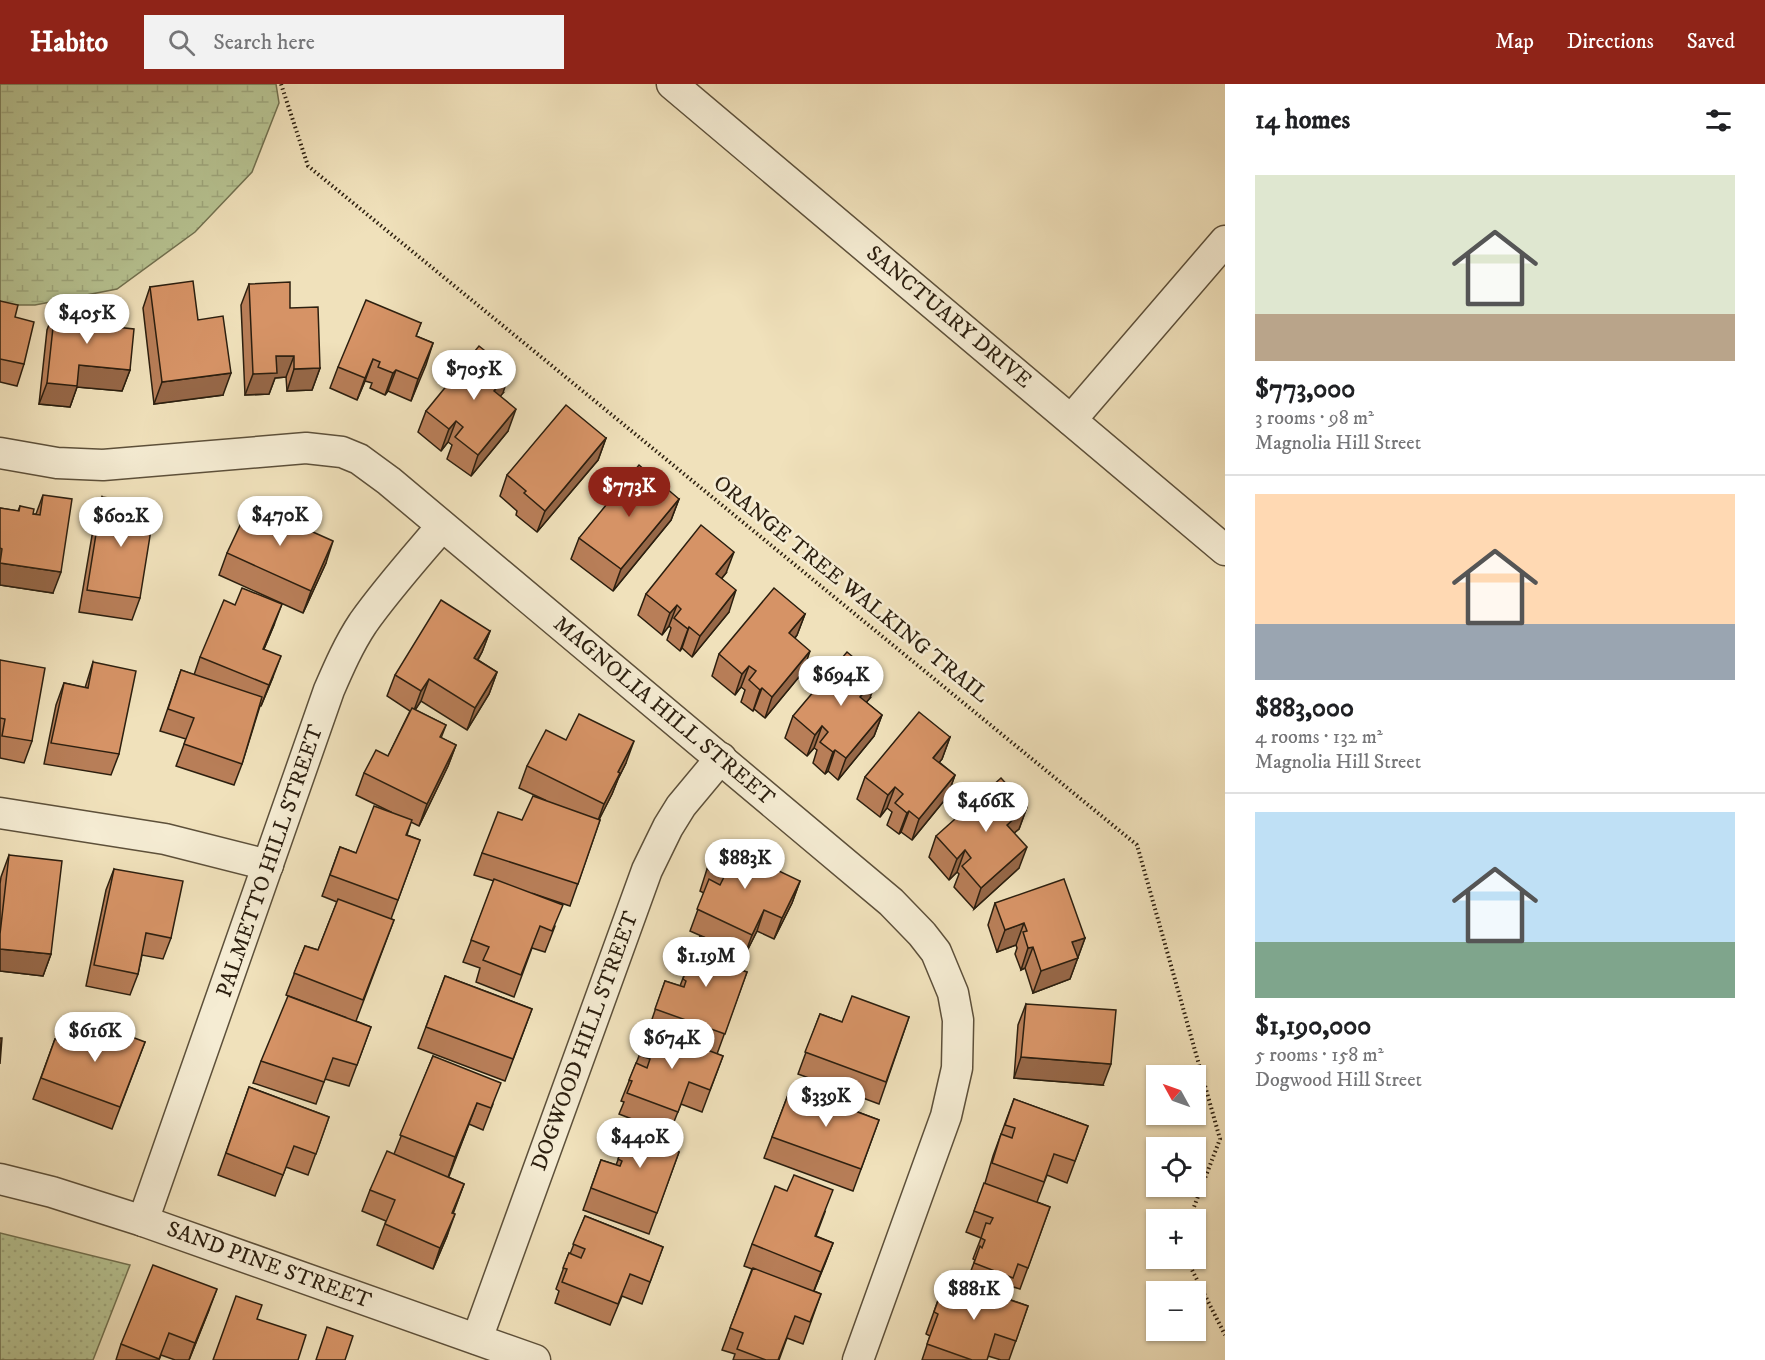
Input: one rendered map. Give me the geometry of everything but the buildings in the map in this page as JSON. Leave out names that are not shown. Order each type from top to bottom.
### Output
[{"type":"street","name":"SANCTUARY DRIVE","points":[[672,84],[1225,550]]},
{"type":"street","points":[[1071,420],[1225,241]]},
{"type":"street","name":"MAGNOLIA HILL STREET","points":[[0,453],[57,462],[103,465],[283,448],[324,449],[342,452],[359,459],[721,758],[907,918],[936,952],[953,993],[958,1020],[957,1068],[946,1116],[858,1360]]},
{"type":"street","name":"PALMETTO HILL STREET","points":[[143,1221],[330,690],[350,646],[377,604],[442,526]]},
{"type":"street","name":"DOGWOOD HILL STREET","points":[[477,1339],[647,870],[668,826],[721,758]]},
{"type":"street","points":[[0,813],[165,839],[268,865]]},
{"type":"street","name":"SAND PINE STREET","points":[[0,1179],[61,1194],[143,1221],[535,1360]]},
{"type":"path","name":"ORANGE TREE WALKING TRAIL","points":[[281,84],[308,166],[1137,845],[1220,1139],[1193,1209]]},
{"type":"path","points":[[1192,1269],[1225,1335]]},
{"type":"green space","points":[[0,84],[276,84],[279,103],[252,172],[195,232],[117,289],[35,305],[0,305]]},
{"type":"green space","points":[[0,1233],[130,1265],[93,1360],[0,1360]]}]
